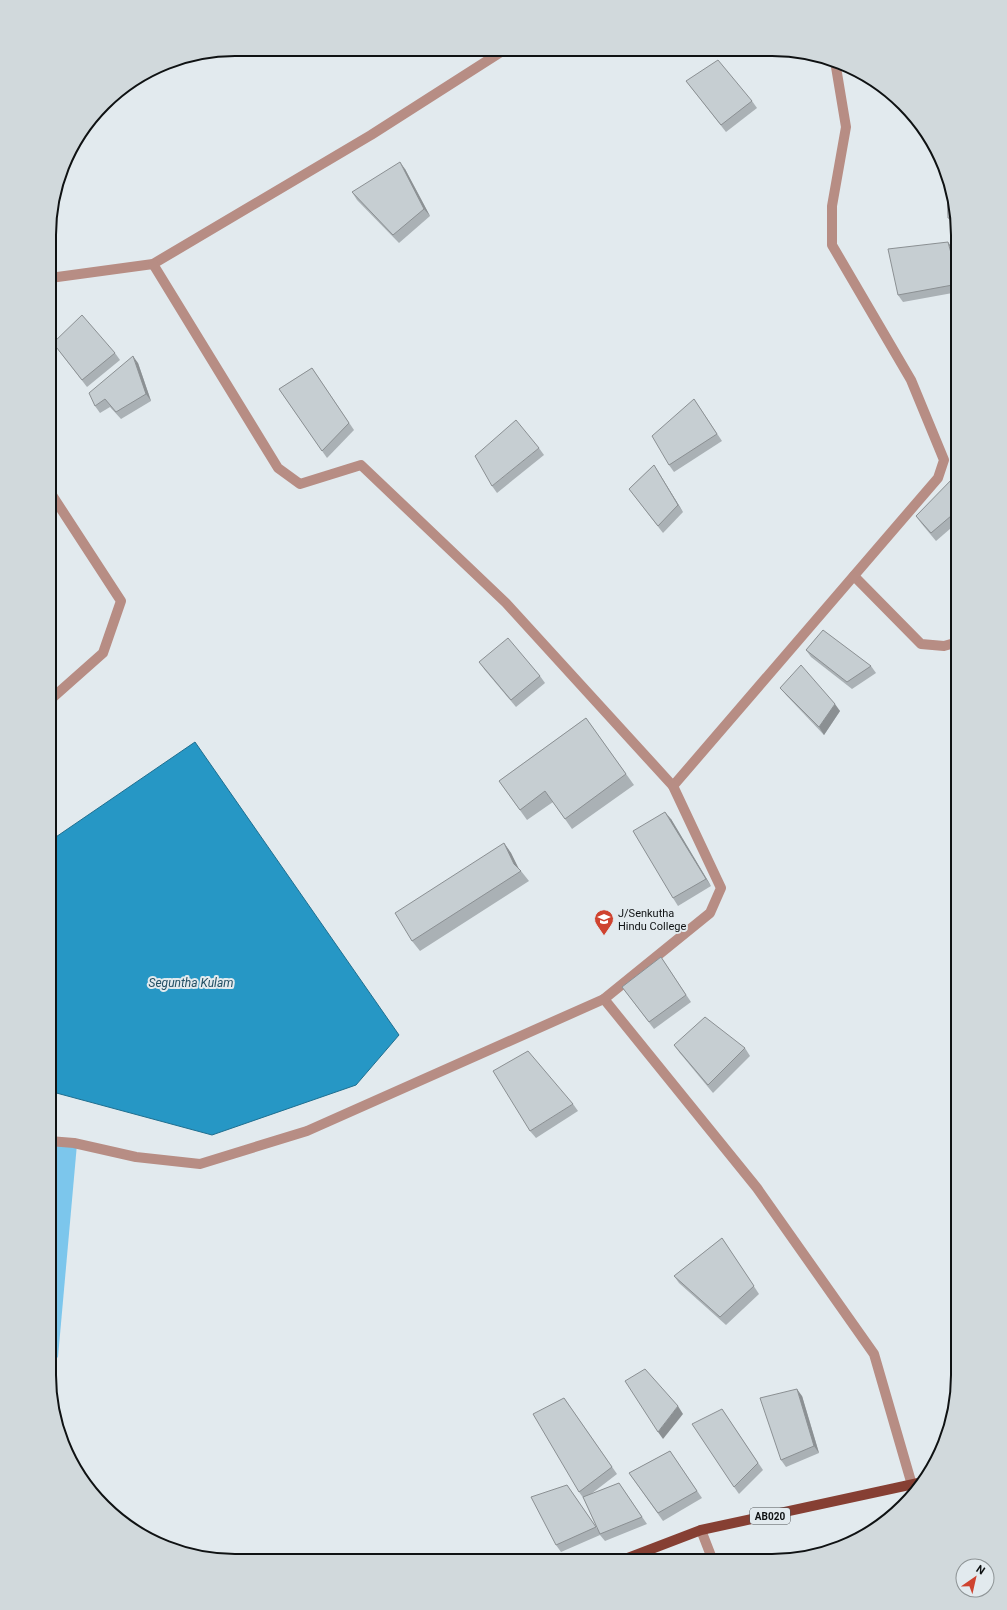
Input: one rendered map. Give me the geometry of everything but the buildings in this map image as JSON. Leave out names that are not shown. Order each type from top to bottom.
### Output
[{"type":"main road","name":"AB020","points":[[639,1554],[702,1530],[912,1485]]},
{"type":"street","points":[[56,277],[153,264],[371,135],[495,56]]},
{"type":"street","points":[[673,786],[938,478],[944,460],[911,380],[832,245],[832,206],[846,127],[836,68]]},
{"type":"street","points":[[56,1142],[74,1143],[136,1157],[200,1164],[307,1131],[604,999],[710,913],[721,888],[673,786],[506,603],[361,466],[300,484],[278,468],[153,264]]},
{"type":"street","points":[[56,501],[121,601],[104,653],[56,695]]},
{"type":"street","points":[[854,576],[921,644],[944,646],[951,644]]},
{"type":"street","points":[[604,999],[757,1188],[874,1354],[912,1485]]},
{"type":"street","points":[[702,1530],[711,1554]]},
{"type":"shaded area","points":[[56,1142],[77,1144],[58,1357],[56,1359]]},
{"type":"water","name":"Seguntha Kulam","points":[[195,742],[399,1035],[356,1085],[212,1135],[56,1093],[56,837]]},
{"type":"place","name":"J/Senkutha Hindu College","points":[[604,936]]}]
